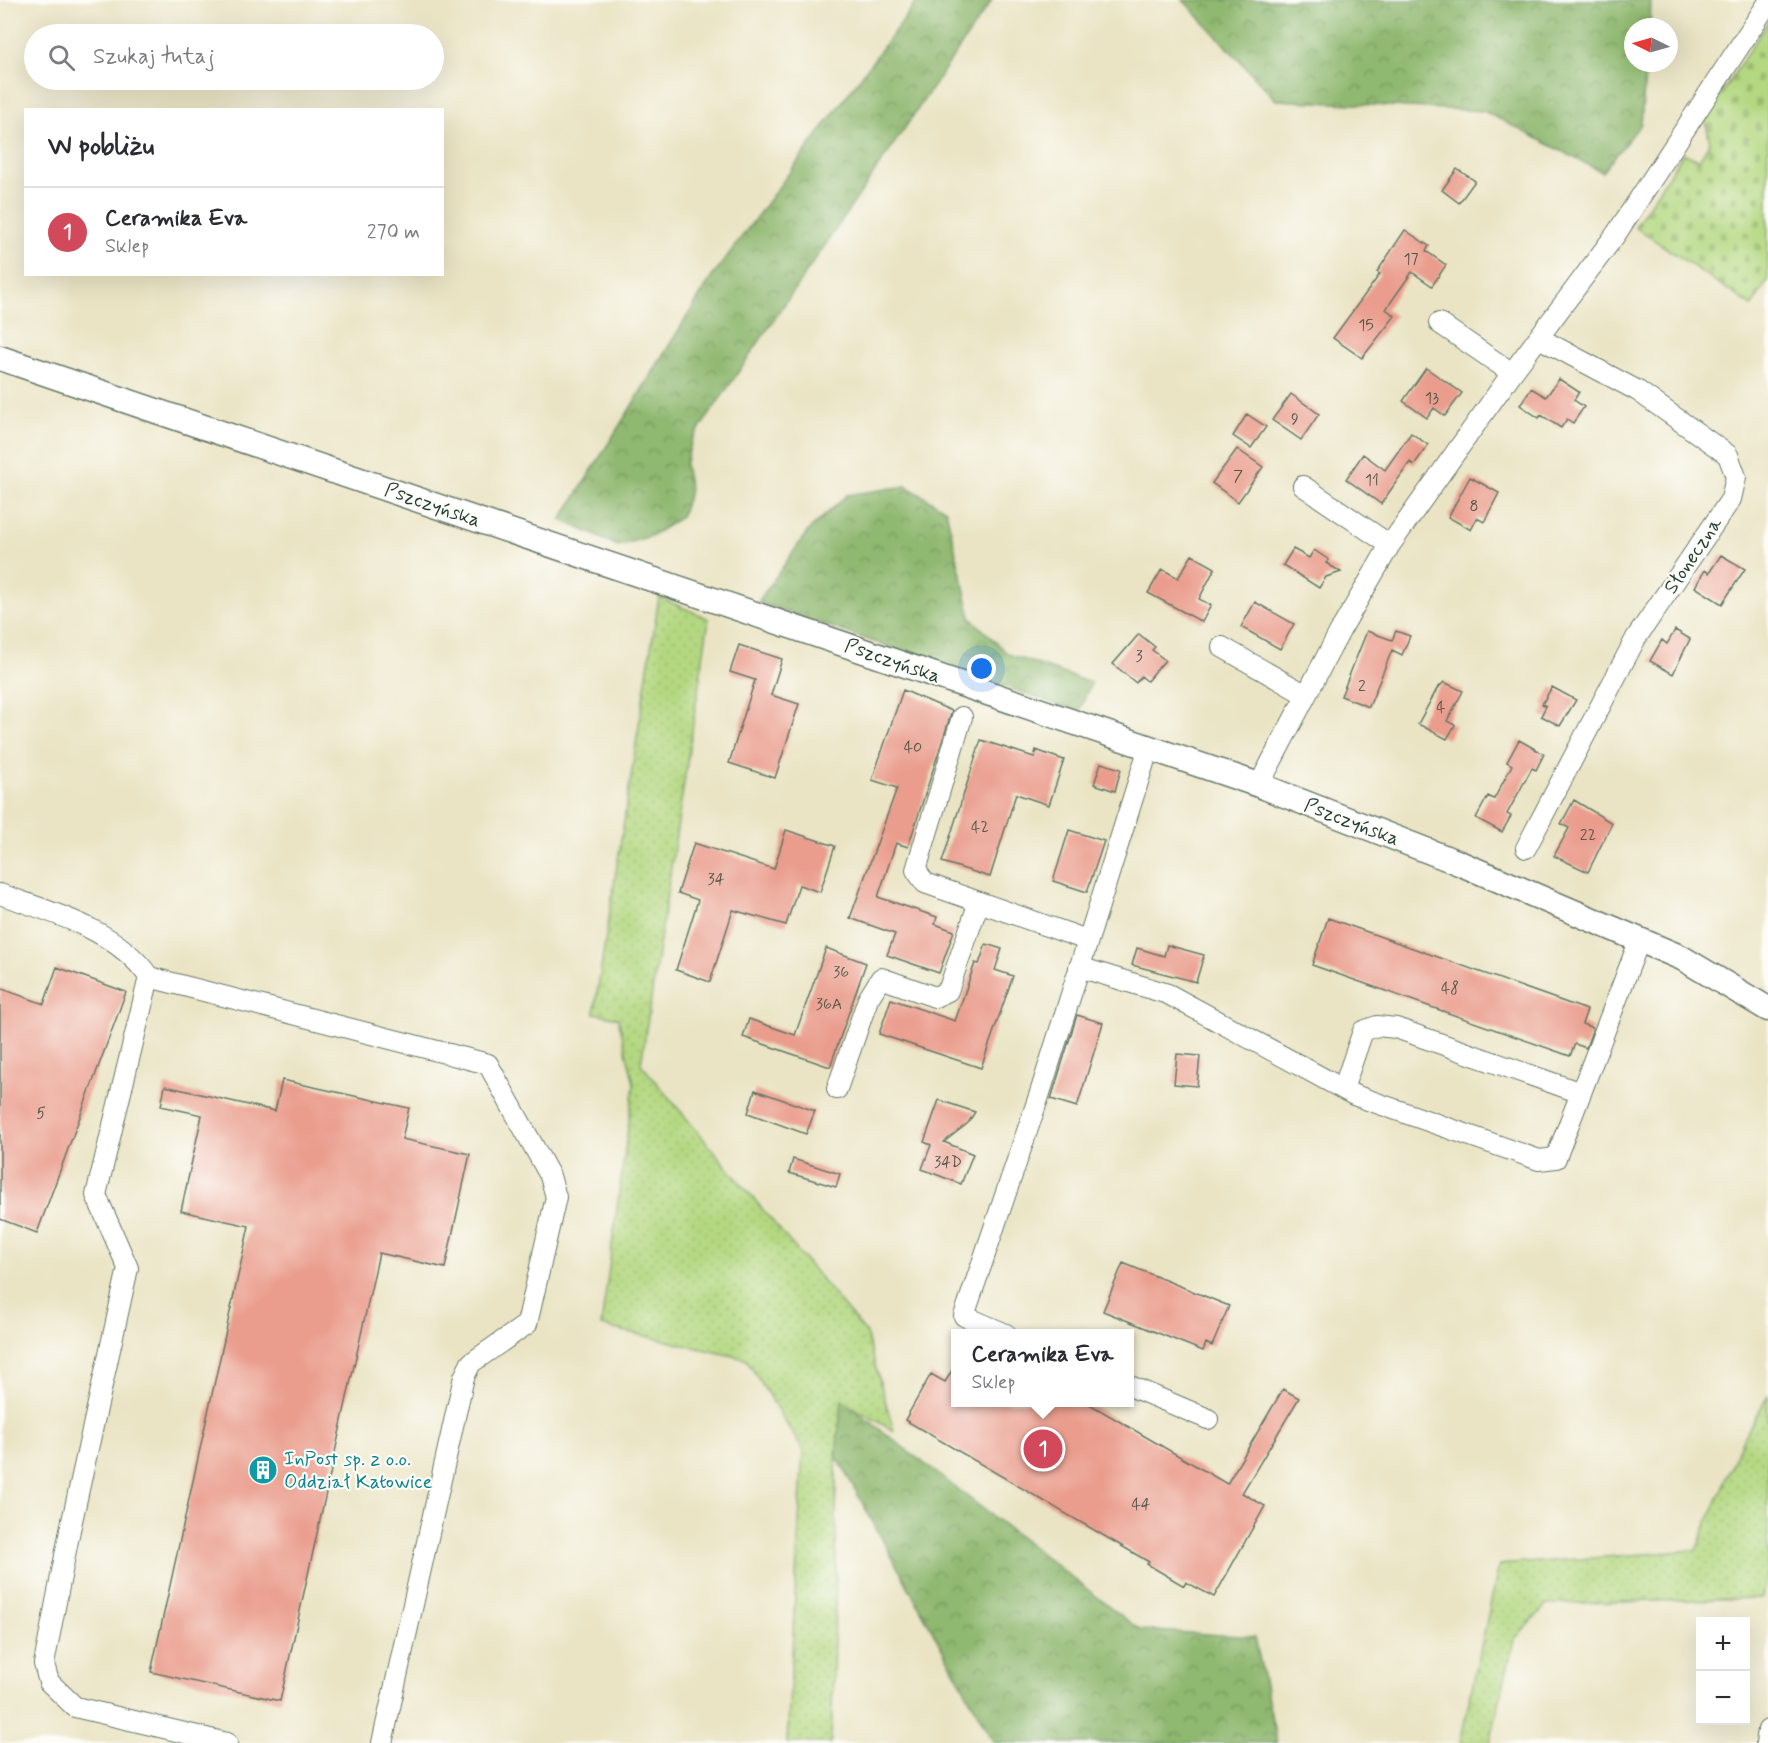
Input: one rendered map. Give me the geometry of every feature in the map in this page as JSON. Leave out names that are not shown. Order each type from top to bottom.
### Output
[{"type":"main road","name":"Pszczyńska","points":[[0,358],[1259,785],[1459,863],[1640,939],[1682,958],[1768,1009]]},
{"type":"street","points":[[1259,785],[1306,695],[1390,546],[1512,373],[1616,234],[1768,3]]},
{"type":"street","points":[[1439,323],[1512,373]]},
{"type":"street","name":"Słoneczna","points":[[1526,848],[1636,638],[1731,499],[1736,477],[1728,455],[1647,397],[1539,338]]},
{"type":"street","points":[[1304,486],[1390,546]]},
{"type":"street","points":[[1222,647],[1306,695]]},
{"type":"street","points":[[962,717],[916,870],[925,883],[1087,940]]},
{"type":"street","points":[[994,1329],[964,1316],[1040,1093],[1149,747]]},
{"type":"street","points":[[0,894],[107,937],[141,965],[150,978],[488,1064],[550,1176],[556,1197],[527,1324],[471,1363],[464,1377],[382,1743]]},
{"type":"street","points":[[837,1089],[868,999],[881,978],[935,997],[948,991],[979,902]]},
{"type":"street","points":[[1078,967],[1168,994],[1343,1089],[1498,1148],[1539,1160],[1556,1158],[1640,939]]},
{"type":"street","points":[[150,978],[96,1195],[128,1268],[70,1530],[44,1664],[49,1682],[75,1707],[227,1743]]},
{"type":"street","points":[[1343,1089],[1363,1031],[1377,1026],[1396,1028],[1581,1093]]},
{"type":"street","points":[[1134,1388],[1208,1419]]},
{"type":"street","points":[[1766,1743],[1768,1730]]},
{"type":"green space","points":[[918,0],[992,0],[692,440],[685,465],[690,490],[681,517],[651,536],[618,546],[561,520],[711,278]]},
{"type":"green space","points":[[1183,0],[1651,0],[1650,18],[1624,18],[1624,72],[1645,72],[1641,124],[1602,172],[1484,111],[1276,100]]},
{"type":"green space","points":[[1768,21],[1768,280],[1752,306],[1635,227],[1683,153],[1699,160],[1710,142],[1705,119]]},
{"type":"green space","points":[[906,486],[946,510],[971,618],[1008,654],[1091,683],[1079,712],[758,602],[808,531],[847,495]]},
{"type":"green space","points":[[659,597],[709,619],[641,1064],[866,1333],[894,1431],[842,1401],[836,1455],[836,1576],[831,1743],[787,1743],[803,1450],[746,1359],[601,1326],[634,1084],[618,1018],[594,1013]]},
{"type":"green space","points":[[1768,1396],[1768,1572],[1762,1598],[1547,1604],[1514,1640],[1490,1743],[1460,1743],[1499,1565],[1696,1550],[1744,1436]]},
{"type":"green space","points":[[842,1400],[1140,1630],[1255,1637],[1277,1743],[994,1743],[836,1455]]},
{"type":"building","points":[[1457,169],[1475,181],[1459,203],[1442,190]]},
{"type":"building","points":[[1405,230],[1429,246],[1426,251],[1446,265],[1432,286],[1412,272],[1386,309],[1395,316],[1362,358],[1333,338],[1380,274],[1377,272]]},
{"type":"building","points":[[1426,368],[1462,393],[1445,416],[1434,408],[1427,418],[1403,401]]},
{"type":"building","points":[[1559,379],[1579,392],[1574,400],[1584,407],[1573,423],[1567,419],[1561,428],[1541,415],[1539,418],[1520,405],[1531,388],[1546,397]]},
{"type":"building","points":[[1291,394],[1319,414],[1301,440],[1272,420]]},
{"type":"building","points":[[1247,414],[1266,427],[1251,448],[1233,436]]},
{"type":"building","points":[[1411,433],[1428,445],[1414,465],[1410,462],[1381,504],[1346,479],[1363,454],[1385,470]]},
{"type":"building","points":[[1237,449],[1263,467],[1238,502],[1212,483]]},
{"type":"building","points":[[1470,477],[1499,493],[1484,522],[1477,518],[1471,530],[1448,517]]},
{"type":"building","points":[[1293,549],[1309,558],[1314,550],[1329,560],[1326,563],[1341,572],[1326,577],[1319,588],[1283,565]]},
{"type":"building","points":[[1192,555],[1215,568],[1199,599],[1211,605],[1202,622],[1148,593],[1162,569],[1178,578]]},
{"type":"building","points":[[1721,555],[1745,569],[1722,604],[1695,587],[1705,570],[1709,573]]},
{"type":"building","points":[[1255,602],[1294,624],[1280,649],[1241,627]]},
{"type":"building","points":[[1675,630],[1690,639],[1673,674],[1650,661],[1662,640],[1667,644]]},
{"type":"building","points":[[1367,631],[1392,640],[1396,631],[1410,636],[1402,655],[1392,650],[1369,707],[1341,696]]},
{"type":"building","points":[[1139,634],[1155,647],[1152,650],[1165,660],[1147,681],[1141,676],[1136,683],[1113,664]]},
{"type":"building","points":[[739,645],[782,659],[771,695],[799,704],[775,778],[729,763],[755,680],[730,672]]},
{"type":"building","points":[[1444,682],[1463,691],[1447,721],[1455,725],[1447,739],[1418,724],[1437,689]]},
{"type":"building","points":[[1552,687],[1576,700],[1560,726],[1541,716],[1546,706],[1542,704]]},
{"type":"building","points":[[903,690],[952,711],[908,847],[896,843],[878,897],[937,917],[935,924],[954,931],[939,973],[887,955],[895,934],[850,918],[897,788],[872,780]]},
{"type":"building","points":[[981,740],[1034,757],[1036,750],[1064,760],[1049,805],[1016,794],[990,877],[942,862]]},
{"type":"building","points":[[1519,740],[1544,754],[1536,770],[1532,768],[1507,814],[1511,816],[1502,832],[1476,818],[1488,796],[1494,799],[1512,765],[1507,762]]},
{"type":"building","points":[[1101,763],[1121,769],[1115,791],[1094,784]]},
{"type":"building","points":[[1574,800],[1612,823],[1588,872],[1554,856],[1569,828],[1561,824]]},
{"type":"building","points":[[786,830],[835,846],[820,892],[799,885],[786,925],[733,910],[710,982],[676,970],[698,900],[678,893],[694,843],[774,869]]},
{"type":"building","points":[[1069,830],[1104,841],[1087,892],[1053,881]]},
{"type":"building","points":[[1328,918],[1587,1010],[1582,1024],[1593,1028],[1586,1048],[1575,1044],[1570,1056],[1312,965]]},
{"type":"building","points":[[986,944],[1002,949],[995,970],[1013,976],[981,1068],[879,1034],[891,999],[955,1021],[975,963],[979,964]]},
{"type":"building","points":[[1167,945],[1204,955],[1196,982],[1132,965],[1137,948],[1164,956]]},
{"type":"building","points":[[826,948],[866,963],[830,1067],[743,1037],[749,1019],[795,1035]]},
{"type":"building","points":[[57,967],[126,992],[37,1233],[0,1219],[0,988],[44,1004]]},
{"type":"building","points":[[1077,1015],[1103,1023],[1077,1107],[1051,1099]]},
{"type":"building","points":[[1177,1054],[1200,1056],[1197,1086],[1174,1084]]},
{"type":"building","name":"InPost sp. z o.o. Oddział Katowice","points":[[282,1080],[409,1108],[402,1139],[470,1154],[445,1268],[379,1253],[280,1701],[151,1672],[249,1226],[181,1211],[202,1115],[161,1106],[165,1086],[275,1111]]},
{"type":"building","points":[[755,1090],[815,1111],[806,1134],[748,1113]]},
{"type":"building","points":[[939,1100],[975,1112],[968,1123],[944,1142],[973,1154],[961,1184],[922,1169],[931,1145],[924,1142]]},
{"type":"building","points":[[793,1159],[840,1174],[836,1187],[789,1173]]},
{"type":"building","points":[[1123,1263],[1229,1306],[1212,1346],[1206,1343],[1203,1351],[1103,1311]]},
{"type":"building","points":[[951,1372],[951,1407],[1095,1407],[1227,1484],[1283,1389],[1299,1398],[1242,1493],[1265,1506],[1214,1597],[1186,1582],[1184,1586],[1147,1564],[1149,1562],[905,1420],[931,1374],[945,1382]]},
{"type":"place","name":"Ceramika Eva","points":[[1043,1449]]},
{"type":"place","name":"InPost sp. z o.o. Oddział Katowice","points":[[263,1470]]}]
